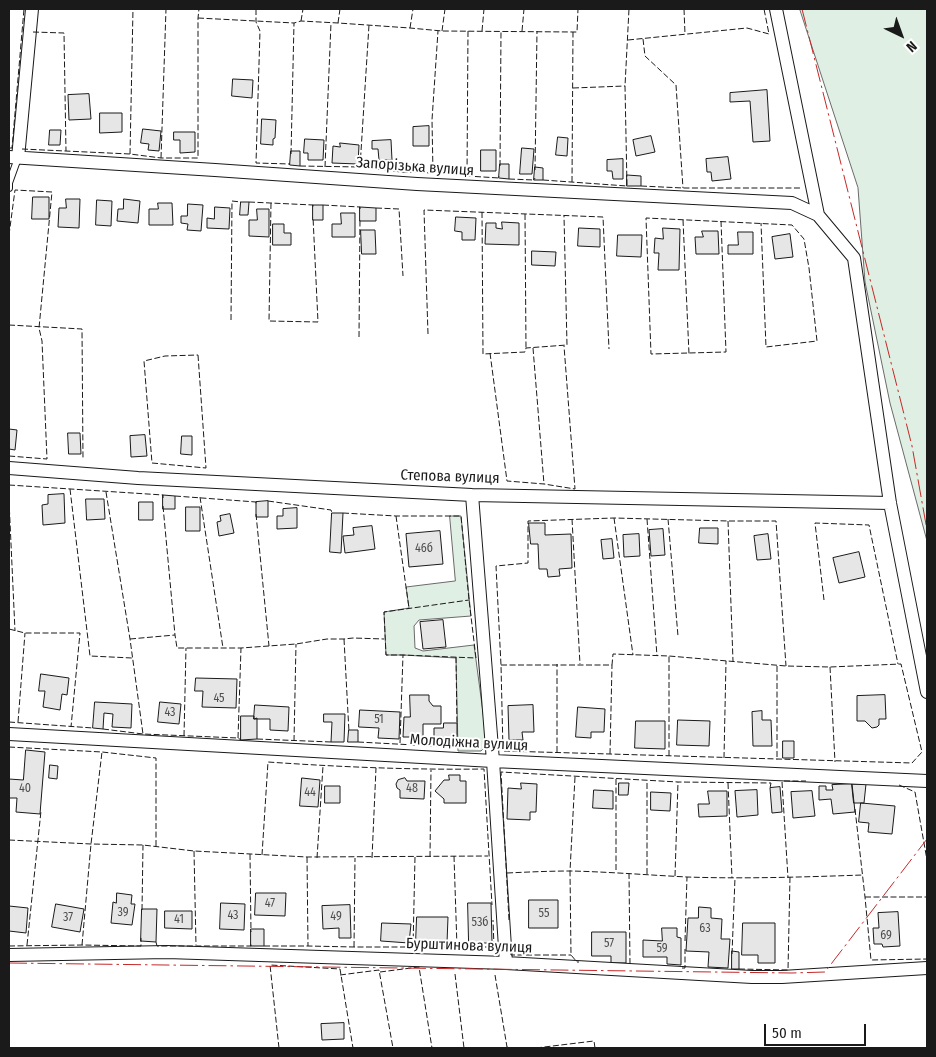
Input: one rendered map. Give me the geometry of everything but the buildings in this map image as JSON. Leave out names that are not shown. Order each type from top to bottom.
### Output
[{"type":"street","points":[[13,157],[32,9]]},
{"type":"street","points":[[776,9],[818,214],[854,258],[890,503],[927,692]]},
{"type":"street","name":"Запорізька вулиця","points":[[13,157],[417,184],[792,203],[818,214]]},
{"type":"street","name":"Степова вулиця","points":[[9,468],[138,478],[472,495],[890,503]]},
{"type":"street","points":[[472,495],[493,761],[506,963]]},
{"type":"street","name":"Молодіжна вулиця","points":[[9,734],[493,761],[927,781]]},
{"type":"street","name":"Бурштинова вулиця","points":[[9,955],[167,952],[506,963],[772,977],[927,968]]},
{"type":"lane","points":[[9,188],[13,157]]},
{"type":"green space","points":[[800,9],[927,9],[927,541],[890,403],[865,282],[858,188]]},
{"type":"green space","points":[[450,516],[461,516],[471,616],[419,620],[414,626],[415,648],[423,651],[474,645],[486,735],[486,746],[481,751],[458,751],[456,658],[386,655],[384,612],[409,608],[406,587],[455,581]]},
{"type":"fence","points":[[9,148],[12,148],[24,9]]},
{"type":"fence","points":[[130,154],[133,9]]},
{"type":"fence","points":[[161,158],[166,9]]},
{"type":"fence","points":[[22,149],[130,154],[161,158],[198,158],[199,9]]},
{"type":"fence","points":[[256,9],[256,22],[260,31],[256,163],[290,164]]},
{"type":"fence","points":[[301,21],[303,9]]},
{"type":"fence","points":[[338,23],[340,9]]},
{"type":"fence","points":[[410,28],[413,9]]},
{"type":"fence","points":[[442,31],[445,9]]},
{"type":"fence","points":[[482,31],[484,9]]},
{"type":"fence","points":[[522,31],[524,9]]},
{"type":"fence","points":[[291,154],[294,23],[301,21],[442,31],[577,32],[578,9]]},
{"type":"fence","points":[[543,180],[627,186],[625,86],[629,9]]},
{"type":"fence","points":[[684,9],[685,34]]},
{"type":"fence","points":[[628,40],[747,28],[769,34],[764,9]]},
{"type":"fence","points":[[198,18],[294,23]]},
{"type":"fence","points":[[325,167],[331,23]]},
{"type":"fence","points":[[360,167],[369,25]]},
{"type":"fence","points":[[300,166],[360,167],[401,172],[433,173],[432,120],[438,31]]},
{"type":"fence","points":[[468,31],[467,176],[499,178],[499,176]]},
{"type":"fence","points":[[535,170],[537,31]]},
{"type":"fence","points":[[33,32],[64,33],[66,151]]},
{"type":"fence","points":[[500,166],[501,32]]},
{"type":"fence","points":[[572,182],[573,32]]},
{"type":"fence","points":[[643,39],[645,56],[676,85],[683,188]]},
{"type":"fence","points":[[573,88],[625,86]]},
{"type":"fence","points":[[509,179],[534,180],[535,178]]},
{"type":"fence","points":[[641,186],[801,188]]},
{"type":"fence","points":[[9,235],[15,190],[52,192],[39,328],[42,341],[47,459],[9,456]]},
{"type":"fence","points":[[231,320],[232,201],[241,202]]},
{"type":"fence","points":[[249,202],[313,205],[313,207]]},
{"type":"fence","points":[[271,203],[269,321],[318,322],[313,217]]},
{"type":"fence","points":[[323,205],[360,207],[360,209]]},
{"type":"fence","points":[[376,208],[399,209],[403,276]]},
{"type":"fence","points":[[428,334],[424,210],[603,217],[609,349]]},
{"type":"fence","points":[[482,212],[483,354],[525,352],[526,348],[567,345],[564,216]]},
{"type":"fence","points":[[525,214],[526,348]]},
{"type":"fence","points":[[721,221],[726,352],[651,354],[646,218],[792,225],[804,239],[817,341],[766,347],[761,223]]},
{"type":"fence","points":[[359,337],[360,219]]},
{"type":"fence","points":[[683,220],[689,354]]},
{"type":"fence","points":[[9,325],[82,329],[83,459]]},
{"type":"fence","points":[[490,353],[507,481],[575,489],[564,346]]},
{"type":"fence","points":[[533,348],[544,484]]},
{"type":"fence","points":[[198,355],[206,468],[152,463],[144,361],[165,356],[198,355]]},
{"type":"fence","points":[[9,485],[163,495],[163,498]]},
{"type":"fence","points":[[70,489],[90,656],[132,658]]},
{"type":"fence","points":[[106,492],[130,639],[143,734]]},
{"type":"fence","points":[[175,496],[256,502],[256,504]]},
{"type":"fence","points":[[200,497],[223,648]]},
{"type":"fence","points":[[9,500],[15,631]]},
{"type":"fence","points":[[268,501],[331,510],[332,513]]},
{"type":"fence","points":[[163,506],[175,635]]},
{"type":"fence","points":[[343,513],[396,516],[461,516],[476,658],[386,655],[384,612],[469,600]]},
{"type":"fence","points":[[256,514],[269,646]]},
{"type":"fence","points":[[396,516],[409,608]]},
{"type":"fence","points":[[614,518],[633,655]]},
{"type":"fence","points":[[501,665],[612,665],[613,654],[669,656],[786,666],[830,667],[901,664],[922,752],[912,763],[503,751],[496,566],[528,563],[528,521],[614,518],[776,521],[786,666]]},
{"type":"fence","points":[[572,519],[580,664]]},
{"type":"fence","points":[[647,519],[657,656]]},
{"type":"fence","points":[[668,519],[678,636]]},
{"type":"fence","points":[[728,521],[733,661]]},
{"type":"fence","points":[[824,600],[815,523],[869,525],[898,664]]},
{"type":"fence","points":[[9,629],[25,633],[80,633],[71,727]]},
{"type":"fence","points":[[18,722],[25,633]]},
{"type":"fence","points":[[130,639],[175,635],[177,648],[241,648],[296,644],[327,639],[384,639]]},
{"type":"fence","points":[[344,639],[349,732]]},
{"type":"fence","points":[[294,741],[296,644]]},
{"type":"fence","points":[[184,736],[186,648]]},
{"type":"fence","points":[[238,738],[241,648]]},
{"type":"fence","points":[[400,743],[403,655]]},
{"type":"fence","points":[[669,656],[669,756]]},
{"type":"fence","points":[[456,657],[457,725]]},
{"type":"fence","points":[[724,758],[726,661]]},
{"type":"fence","points":[[557,664],[557,752]]},
{"type":"fence","points":[[610,754],[612,665]]},
{"type":"fence","points":[[777,666],[777,760]]},
{"type":"fence","points":[[830,667],[835,762]]},
{"type":"fence","points":[[9,722],[93,728]]},
{"type":"fence","points":[[103,729],[143,734],[238,738],[241,740]]},
{"type":"fence","points":[[257,739],[331,742]]},
{"type":"fence","points":[[358,742],[434,746]]},
{"type":"fence","points":[[9,747],[102,752],[156,758],[156,847]]},
{"type":"fence","points":[[82,945],[102,752]]},
{"type":"fence","points":[[262,855],[268,762],[376,768],[484,769],[492,905]]},
{"type":"fence","points":[[317,858],[323,766]]},
{"type":"fence","points":[[372,858],[376,768]]},
{"type":"fence","points":[[430,857],[431,770]]},
{"type":"fence","points":[[509,920],[501,772],[678,782],[771,783],[770,788]]},
{"type":"fence","points":[[575,777],[570,871],[571,955],[579,962]]},
{"type":"fence","points":[[616,779],[616,872]]},
{"type":"fence","points":[[647,781],[647,874]]},
{"type":"fence","points":[[784,781],[806,781]]},
{"type":"fence","points":[[675,876],[678,782]]},
{"type":"fence","points":[[782,782],[788,878]]},
{"type":"fence","points":[[728,783],[732,878]]},
{"type":"fence","points":[[899,785],[915,792],[927,860]]},
{"type":"fence","points":[[855,809],[871,960],[927,959]]},
{"type":"fence","points":[[27,945],[41,811]]},
{"type":"fence","points":[[9,840],[143,845],[194,851],[307,857],[488,856]]},
{"type":"fence","points":[[142,910],[143,845]]},
{"type":"fence","points":[[194,851],[196,945]]},
{"type":"fence","points":[[250,854],[251,932]]},
{"type":"fence","points":[[454,856],[457,947]]},
{"type":"fence","points":[[307,857],[308,946]]},
{"type":"fence","points":[[413,948],[415,857]]},
{"type":"fence","points":[[354,947],[355,858]]},
{"type":"fence","points":[[507,873],[572,871],[731,878],[863,875]]},
{"type":"fence","points":[[629,873],[630,965]]},
{"type":"fence","points":[[685,941],[687,877]]},
{"type":"fence","points":[[739,969],[788,970],[790,877]]},
{"type":"fence","points":[[732,954],[735,878]]},
{"type":"fence","points":[[865,897],[927,897]]},
{"type":"fence","points":[[264,946],[494,947],[493,920]]},
{"type":"fence","points":[[9,946],[141,946],[141,938]]},
{"type":"fence","points":[[156,942],[157,946],[251,946],[251,944]]},
{"type":"fence","points":[[682,968],[685,968],[685,949]]},
{"type":"fence","points":[[511,953],[511,955],[571,955]]},
{"type":"fence","points":[[279,1048],[270,965],[340,969],[353,1048]]},
{"type":"fence","points":[[380,972],[419,967],[432,1048]]},
{"type":"fence","points":[[340,975],[379,970],[393,1048]]},
{"type":"fence","points":[[455,974],[464,1048]]},
{"type":"fence","points":[[495,975],[507,1047],[509,1048]]},
{"type":"fence","points":[[536,1048],[594,1041],[595,1048]]},
{"type":"power","points":[[802,9],[912,446],[927,530]]},
{"type":"power","points":[[9,963],[825,972],[927,839]]}]
